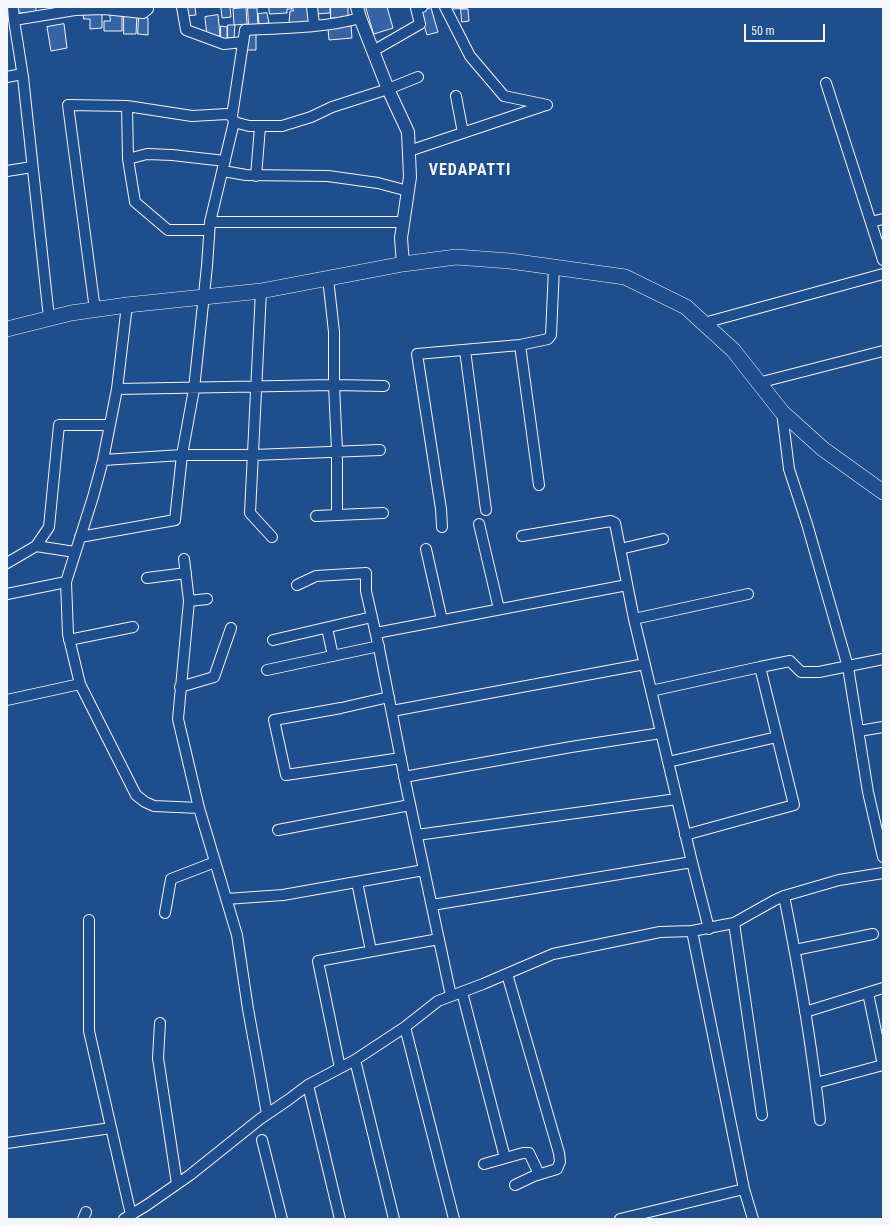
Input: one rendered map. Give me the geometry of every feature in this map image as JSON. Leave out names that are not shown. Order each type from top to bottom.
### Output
[{"type":"main road","points":[[7,329],[49,318],[95,310],[127,305],[260,291],[403,264],[456,257],[510,260],[625,277],[686,307],[732,350],[782,412],[823,449],[883,492]]},
{"type":"street","points":[[13,7],[23,77],[49,318]]},
{"type":"street","points":[[14,20],[75,10],[104,9],[143,13],[148,9],[148,7]]},
{"type":"street","points":[[182,7],[186,30],[224,44],[243,42]]},
{"type":"street","points":[[312,7],[314,25]]},
{"type":"street","points":[[373,51],[420,24],[416,8],[422,7]]},
{"type":"street","points":[[409,151],[547,105],[504,96],[470,56],[445,7]]},
{"type":"street","points":[[80,537],[175,520],[182,455],[194,389],[209,226],[224,166],[233,119],[245,30],[314,25],[359,13],[388,89],[408,132],[410,177],[401,238],[403,264]]},
{"type":"street","points":[[7,76],[22,74]]},
{"type":"street","points":[[95,310],[68,106],[126,106],[192,116],[223,114],[249,126],[282,126],[311,117],[332,107],[388,89],[418,77]]},
{"type":"street","points":[[826,83],[883,260]]},
{"type":"street","points":[[456,96],[463,133]]},
{"type":"street","points":[[126,106],[128,158],[135,202],[168,230],[209,226],[404,222]]},
{"type":"street","points":[[256,176],[260,126]]},
{"type":"street","points":[[128,158],[147,154],[172,155],[224,166],[246,175],[328,176],[378,183],[408,191]]},
{"type":"street","points":[[7,171],[32,167]]},
{"type":"street","points":[[871,222],[883,219]]},
{"type":"street","points":[[442,528],[441,509],[416,354],[520,345],[548,339],[551,335],[554,267]]},
{"type":"street","points":[[704,323],[883,274]]},
{"type":"street","points":[[328,278],[334,332],[338,515]]},
{"type":"street","points":[[260,291],[257,387],[250,513],[272,537]]},
{"type":"street","points":[[127,305],[117,389],[103,460],[66,582],[68,634],[80,684],[136,795],[144,802],[154,806],[199,808]]},
{"type":"street","points":[[520,345],[539,486]]},
{"type":"street","points":[[465,350],[486,510]]},
{"type":"street","points":[[758,383],[883,351]]},
{"type":"street","points":[[117,389],[194,389],[334,385],[384,386]]},
{"type":"street","points":[[782,412],[789,469],[807,524],[848,667],[868,792],[883,857]]},
{"type":"street","points":[[7,563],[36,546],[49,527],[59,425],[110,425]]},
{"type":"street","points":[[103,460],[182,455],[253,455],[380,450]]},
{"type":"street","points":[[316,516],[383,513]]},
{"type":"street","points":[[522,536],[611,521],[615,523],[634,619],[685,835],[709,928]]},
{"type":"street","points":[[479,524],[499,609]]},
{"type":"street","points":[[620,549],[663,539]]},
{"type":"street","points":[[36,546],[75,552]]},
{"type":"street","points":[[426,549],[442,620]]},
{"type":"street","points":[[184,559],[189,601],[178,719],[199,808],[237,935],[248,1009],[267,1114]]},
{"type":"street","points":[[147,578],[186,573]]},
{"type":"street","points":[[297,585],[316,576],[366,573],[366,591],[379,646],[404,777],[452,996]]},
{"type":"street","points":[[7,594],[66,582]]},
{"type":"street","points":[[376,632],[627,585]]},
{"type":"street","points":[[634,619],[748,594]]},
{"type":"street","points":[[189,601],[207,599]]},
{"type":"street","points":[[273,640],[372,617]]},
{"type":"street","points":[[69,640],[133,627]]},
{"type":"street","points":[[180,687],[214,677],[231,628]]},
{"type":"street","points":[[327,628],[333,656]]},
{"type":"street","points":[[266,670],[379,646]]},
{"type":"street","points":[[651,692],[790,661],[801,672],[819,672],[883,659]]},
{"type":"street","points":[[392,711],[645,664]]},
{"type":"street","points":[[685,835],[794,805],[760,667]]},
{"type":"street","points":[[7,700],[80,684]]},
{"type":"street","points":[[389,697],[341,708],[274,720],[286,775],[401,758]]},
{"type":"street","points":[[859,731],[883,727]]},
{"type":"street","points":[[404,777],[571,747],[661,733]]},
{"type":"street","points":[[668,762],[777,737]]},
{"type":"street","points":[[417,835],[677,799]]},
{"type":"street","points":[[278,830],[410,805]]},
{"type":"street","points":[[165,913],[171,878],[215,862]]},
{"type":"street","points":[[432,905],[692,862]]},
{"type":"street","points":[[226,899],[283,896],[424,870]]},
{"type":"street","points":[[90,920],[90,1031],[111,1128],[127,1217],[190,1175],[267,1114],[308,1085],[356,1060],[405,1027],[438,1001],[553,954],[660,932],[692,931],[734,923],[784,896],[839,880],[883,874]]},
{"type":"street","points":[[356,882],[371,951]]},
{"type":"street","points":[[784,896],[795,950],[805,1012],[820,1120]]},
{"type":"street","points":[[734,923],[762,1115]]},
{"type":"street","points":[[692,931],[744,1189],[753,1219]]},
{"type":"street","points":[[795,950],[873,934]]},
{"type":"street","points":[[340,1068],[318,961],[439,938]]},
{"type":"street","points":[[507,974],[559,1154],[560,1162],[556,1169],[539,1174],[515,1185]]},
{"type":"street","points":[[805,1012],[883,988]]},
{"type":"street","points":[[462,992],[505,1158]]},
{"type":"street","points":[[816,1083],[883,1065],[868,992]]},
{"type":"street","points":[[160,1023],[158,1058],[177,1184]]},
{"type":"street","points":[[405,1027],[454,1219]]},
{"type":"street","points":[[356,1060],[394,1219]]},
{"type":"street","points":[[308,1085],[340,1219]]},
{"type":"street","points":[[7,1143],[111,1128]]},
{"type":"street","points":[[262,1140],[282,1219]]},
{"type":"street","points":[[484,1164],[523,1153],[529,1153],[539,1174]]},
{"type":"street","points":[[620,1219],[744,1189]]},
{"type":"building","points":[[18,7],[36,7],[36,12],[19,13]]},
{"type":"building","points":[[185,7],[195,7],[196,15],[185,16]]},
{"type":"building","points":[[230,7],[231,17],[222,18],[221,8]]},
{"type":"building","points":[[269,7],[292,7],[292,9],[287,9],[287,13],[270,14]]},
{"type":"building","points":[[293,7],[309,7],[309,23],[289,23],[290,11],[293,11]]},
{"type":"building","points":[[314,7],[330,7],[330,13],[315,14]]},
{"type":"building","points":[[331,7],[348,7],[348,18],[331,18]]},
{"type":"building","points":[[366,7],[387,7],[393,28],[374,34]]},
{"type":"building","points":[[454,7],[468,7],[468,8],[454,9]]},
{"type":"building","points":[[246,8],[247,24],[234,25],[233,9]]},
{"type":"building","points":[[248,8],[257,8],[258,26],[249,27]]},
{"type":"building","points":[[431,8],[438,32],[427,35],[420,12]]},
{"type":"building","points":[[461,9],[468,9],[469,21],[462,22]]},
{"type":"building","points":[[83,11],[102,11],[102,28],[90,29],[90,19],[84,19]]},
{"type":"building","points":[[110,13],[122,14],[122,31],[104,31],[104,21],[110,21]]},
{"type":"building","points":[[124,13],[137,13],[136,34],[124,34]]},
{"type":"building","points":[[267,13],[269,23],[259,24],[258,14]]},
{"type":"building","points":[[218,15],[220,36],[207,37],[205,17]]},
{"type":"building","points":[[139,17],[148,18],[148,35],[138,34]]},
{"type":"building","points":[[64,24],[67,48],[51,51],[47,27]]},
{"type":"building","points":[[228,25],[235,25],[234,38],[228,38]]},
{"type":"building","points":[[221,26],[227,27],[227,39],[221,39]]},
{"type":"building","points":[[351,26],[352,38],[329,40],[328,28]]},
{"type":"building","points":[[245,32],[256,32],[256,50],[245,50]]},
{"type":"district","name":"VEDAPATTI","points":[[470,171]]}]
